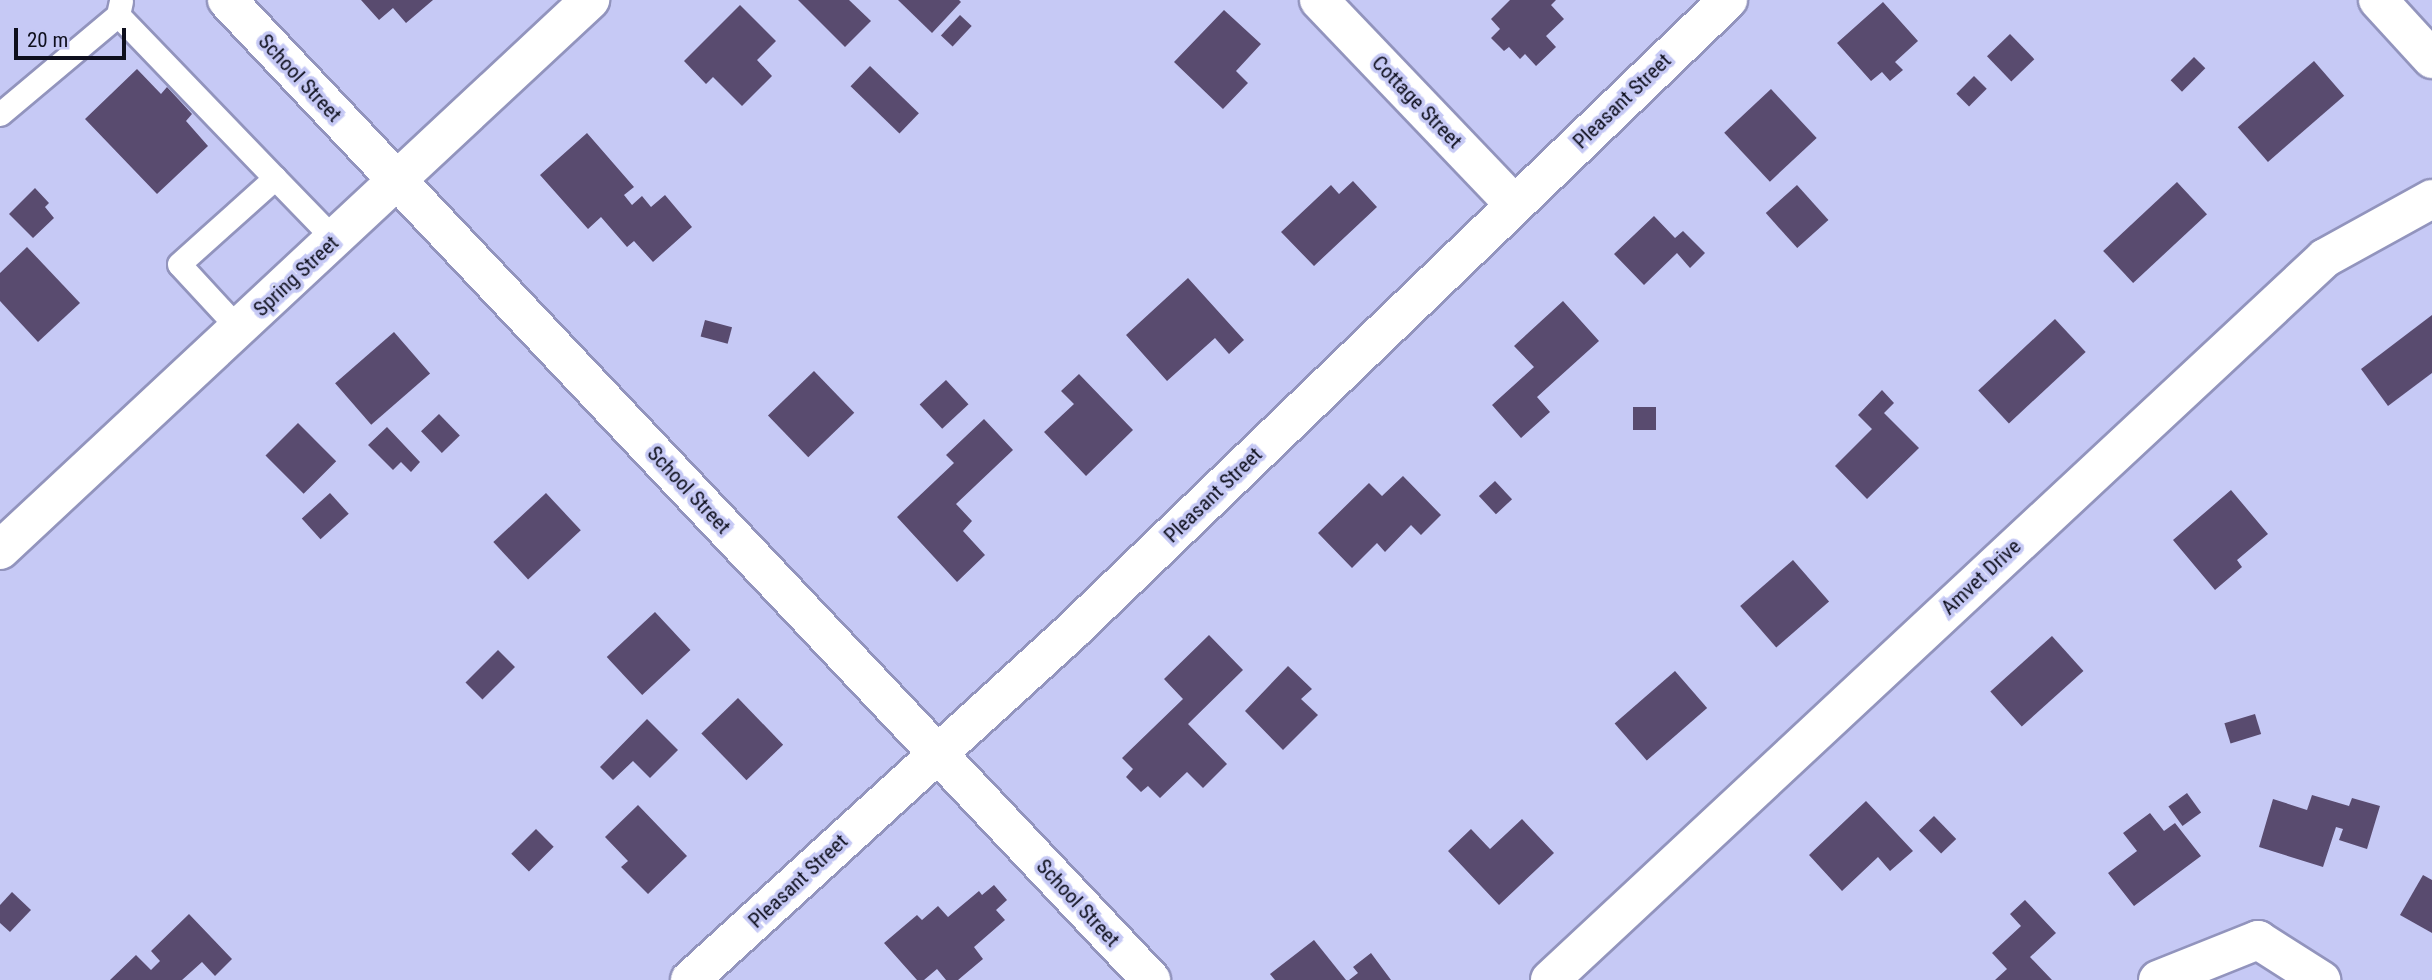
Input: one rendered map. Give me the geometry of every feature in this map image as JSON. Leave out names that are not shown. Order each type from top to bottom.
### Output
[{"type":"street","name":"School Street","points":[[227,0],[1151,980]]},
{"type":"street","name":"Spring Street","points":[[0,550],[590,0]]},
{"type":"street","name":"Cottage Street","points":[[1319,0],[1514,204]]},
{"type":"street","name":"Pleasant Street","points":[[690,980],[1070,633],[1728,0]]},
{"type":"street","points":[[2378,0],[2432,60]]},
{"type":"street","name":"Amvet Drive","points":[[1550,980],[2325,258],[2432,199]]},
{"type":"street","points":[[2158,980],[2258,940],[2321,980]]},
{"type":"lane","points":[[0,114],[120,8],[335,240]]},
{"type":"lane","points":[[239,329],[179,264],[275,178]]},
{"type":"building","points":[[361,0],[433,0],[406,23],[393,8],[379,20]]},
{"type":"building","points":[[798,0],[849,0],[871,21],[845,47]]},
{"type":"building","points":[[898,0],[959,0],[961,2],[932,33]]},
{"type":"building","points":[[1510,0],[1556,0],[1551,5],[1564,19],[1546,36],[1556,47],[1536,66],[1525,54],[1520,59],[1509,47],[1504,51],[1491,38],[1500,29],[1491,19]]},
{"type":"building","points":[[1883,2],[1918,41],[1895,62],[1903,70],[1890,81],[1882,72],[1871,81],[1837,43]]},
{"type":"building","points":[[740,5],[776,41],[757,60],[772,76],[742,106],[713,77],[706,84],[684,61]]},
{"type":"building","points":[[1224,10],[1261,44],[1236,71],[1248,83],[1223,109],[1174,62]]},
{"type":"building","points":[[960,15],[972,26],[953,46],[941,35]]},
{"type":"building","points":[[2010,34],[2034,59],[2011,81],[1987,56]]},
{"type":"building","points":[[2194,57],[2205,68],[2182,92],[2171,80]]},
{"type":"building","points":[[2314,61],[2344,96],[2268,162],[2238,127]]},
{"type":"building","points":[[870,66],[919,113],[899,133],[851,86]]},
{"type":"building","points":[[137,69],[161,94],[167,87],[192,114],[186,121],[208,146],[157,194],[85,119]]},
{"type":"building","points":[[1974,76],[1987,89],[1969,106],[1956,94]]},
{"type":"building","points":[[1771,89],[1817,138],[1770,182],[1724,133]]},
{"type":"building","points":[[587,133],[634,187],[624,195],[632,205],[642,196],[651,207],[665,195],[692,227],[653,262],[634,241],[627,247],[601,217],[588,229],[540,175]]},
{"type":"building","points":[[1353,181],[1377,207],[1314,266],[1281,232],[1331,185],[1339,194]]},
{"type":"building","points":[[2177,182],[2207,214],[2133,283],[2103,251]]},
{"type":"building","points":[[1797,185],[1828,220],[1797,248],[1766,213]]},
{"type":"building","points":[[35,188],[49,203],[45,207],[54,218],[33,238],[9,214]]},
{"type":"building","points":[[1654,216],[1675,238],[1683,231],[1705,253],[1690,268],[1677,253],[1644,285],[1614,254]]},
{"type":"building","points":[[27,247],[80,303],[38,342],[0,301],[0,273]]},
{"type":"building","points":[[1188,278],[1244,340],[1229,354],[1215,338],[1167,381],[1126,335]]},
{"type":"building","points":[[1563,301],[1599,341],[1537,397],[1550,412],[1521,438],[1492,405],[1534,367],[1514,346]]},
{"type":"building","points":[[2432,315],[2432,373],[2388,406],[2361,369]]},
{"type":"building","points":[[2055,319],[2086,352],[2009,424],[1978,391]]},
{"type":"building","points":[[705,320],[732,327],[728,344],[701,336]]},
{"type":"building","points":[[394,332],[430,374],[371,425],[335,383]]},
{"type":"building","points":[[814,371],[854,413],[808,457],[768,415]]},
{"type":"building","points":[[1079,374],[1133,430],[1086,476],[1044,432],[1074,404],[1061,391]]},
{"type":"building","points":[[946,380],[969,404],[942,429],[920,405]]},
{"type":"building","points":[[1882,390],[1894,403],[1884,413],[1919,448],[1867,499],[1835,466],[1872,429],[1858,415]]},
{"type":"building","points":[[1633,407],[1656,407],[1656,430],[1633,430]]},
{"type":"building","points":[[439,414],[460,436],[442,453],[421,431]]},
{"type":"building","points":[[984,419],[1013,450],[956,504],[972,521],[963,531],[985,555],[957,582],[897,517],[954,463],[946,455]]},
{"type":"building","points":[[298,423],[336,461],[304,494],[265,456]]},
{"type":"building","points":[[387,427],[420,462],[411,472],[401,462],[393,470],[368,445]]},
{"type":"building","points":[[1403,476],[1441,515],[1421,535],[1411,525],[1385,552],[1377,543],[1352,568],[1318,533],[1369,483],[1382,496]]},
{"type":"building","points":[[1495,481],[1512,499],[1496,514],[1479,496]]},
{"type":"building","points":[[2231,490],[2268,534],[2237,560],[2242,567],[2215,590],[2173,540]]},
{"type":"building","points":[[330,493],[349,514],[320,539],[302,518]]},
{"type":"building","points":[[546,493],[581,530],[528,579],[493,542]]},
{"type":"building","points":[[1793,560],[1829,602],[1776,647],[1740,606]]},
{"type":"building","points":[[655,612],[690,650],[642,695],[607,657]]},
{"type":"building","points":[[1209,635],[1243,670],[1188,724],[1227,764],[1203,788],[1187,772],[1160,798],[1148,786],[1141,792],[1126,777],[1133,769],[1122,758],[1183,699],[1164,679]]},
{"type":"building","points":[[2052,636],[2083,671],[2022,726],[1990,692]]},
{"type":"building","points":[[498,650],[515,667],[482,699],[465,683]]},
{"type":"building","points":[[1288,666],[1312,689],[1301,699],[1318,715],[1283,750],[1245,711]]},
{"type":"building","points":[[1675,671],[1707,708],[1647,760],[1615,723]]},
{"type":"building","points":[[738,698],[783,745],[746,780],[701,733]]},
{"type":"building","points":[[2255,714],[2261,734],[2231,743],[2224,723]]},
{"type":"building","points":[[647,719],[678,750],[650,778],[633,761],[613,780],[600,767]]},
{"type":"building","points":[[2187,793],[2201,812],[2182,826],[2168,807]]},
{"type":"building","points":[[2312,795],[2349,806],[2352,798],[2380,806],[2367,849],[2339,840],[2343,829],[2336,827],[2323,867],[2259,847],[2273,799],[2307,810]]},
{"type":"building","points":[[1866,801],[1913,851],[1890,871],[1878,857],[1842,891],[1809,855]]},
{"type":"building","points":[[638,805],[687,856],[648,894],[621,867],[628,861],[605,837]]},
{"type":"building","points":[[2150,813],[2164,831],[2175,823],[2201,856],[2134,906],[2108,873],[2137,851],[2123,833]]},
{"type":"building","points":[[1934,816],[1956,839],[1941,854],[1919,831]]},
{"type":"building","points":[[1522,819],[1554,853],[1499,905],[1448,851],[1471,829],[1490,849]]},
{"type":"building","points":[[536,829],[554,847],[529,871],[511,854]]},
{"type":"building","points":[[2423,875],[2432,880],[2432,933],[2400,915]]},
{"type":"building","points":[[994,885],[1007,900],[996,910],[1005,920],[974,947],[983,959],[958,980],[946,980],[937,969],[924,980],[917,980],[884,943],[917,915],[922,920],[938,906],[948,917],[979,891],[982,895]]},
{"type":"building","points":[[12,892],[31,910],[10,932],[0,923],[0,905]]},
{"type":"building","points":[[2025,900],[2056,933],[2030,957],[2052,980],[1995,980],[2007,969],[1992,953],[2021,926],[2010,914]]},
{"type":"building","points":[[189,914],[232,959],[215,976],[202,962],[182,980],[110,980],[136,955],[151,970],[160,961],[151,951]]},
{"type":"building","points":[[1314,940],[1346,980],[1275,980],[1270,974]]},
{"type":"building","points":[[1371,953],[1391,980],[1349,980],[1358,973],[1353,967]]}]
